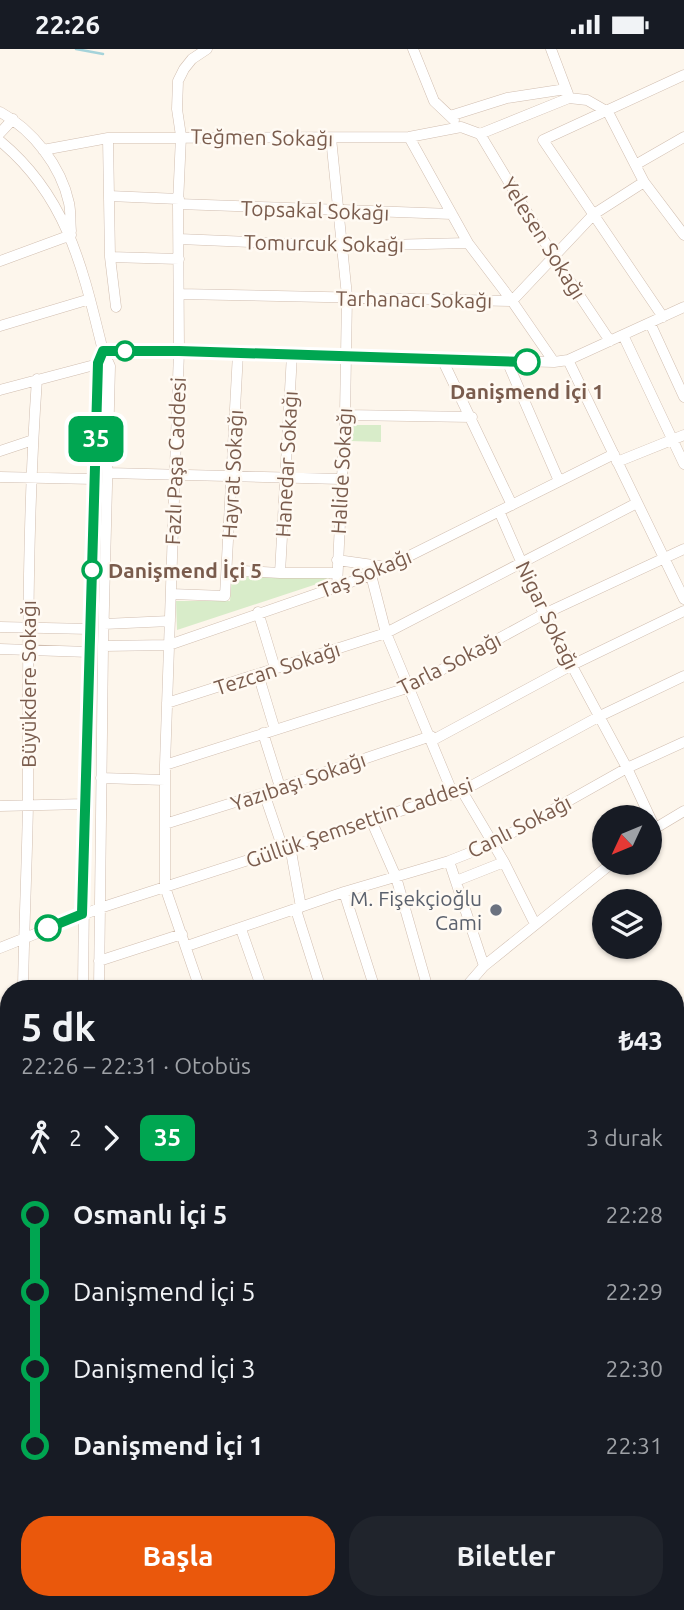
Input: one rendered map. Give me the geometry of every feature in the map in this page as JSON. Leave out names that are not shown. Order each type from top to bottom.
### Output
[{"type":"street","name":"Fazlı Paşa Caddesi","points":[[196,980],[187,946],[165,887],[165,765],[179,351],[178,202],[181,137],[177,109],[178,81],[192,59],[207,49]]},
{"type":"street","points":[[413,49],[434,101],[461,127],[480,134],[568,93]]},
{"type":"street","points":[[551,49],[568,93]]},
{"type":"street","points":[[663,317],[542,141],[684,75]]},
{"type":"street","points":[[450,116],[507,97],[568,93],[587,100],[608,112],[645,182],[684,236]]},
{"type":"street","points":[[0,112],[13,119],[43,150],[60,175],[69,204],[71,235],[103,351],[110,366],[99,980]]},
{"type":"street","points":[[0,133],[13,119]]},
{"type":"street","name":"Teğmen Sokağı","points":[[43,150],[108,138],[409,138],[461,127]]},
{"type":"street","name":"Yelesen Sokağı","points":[[480,134],[555,258],[610,341]]},
{"type":"street","points":[[637,164],[684,137]]},
{"type":"street","points":[[108,138],[110,257],[116,307]]},
{"type":"street","name":"Halide Sokağı","points":[[331,138],[347,296],[337,587]]},
{"type":"street","points":[[409,138],[468,243],[554,362]]},
{"type":"street","points":[[0,141],[22,159],[45,189],[71,235]]},
{"type":"street","name":"Tarhanacı Sokağı","points":[[179,295],[512,301],[594,214],[645,182]]},
{"type":"street","name":"Topsakal Sokağı","points":[[109,196],[338,211],[452,214]]},
{"type":"street","points":[[0,261],[71,235]]},
{"type":"street","name":"Tomurcuk Sokağı","points":[[179,239],[342,246],[468,243]]},
{"type":"street","points":[[110,257],[179,259]]},
{"type":"street","points":[[0,326],[90,299]]},
{"type":"street","points":[[103,351],[238,352],[554,362],[568,360],[684,307]]},
{"type":"street","points":[[650,323],[684,397]]},
{"type":"street","points":[[623,335],[684,464]]},
{"type":"street","points":[[83,980],[82,914],[94,479],[98,363],[103,351]]},
{"type":"street","name":"Hayrat Sokağı","points":[[171,594],[225,596],[238,352]]},
{"type":"street","name":"Hanedar Sokağı","points":[[280,573],[292,354]]},
{"type":"street","points":[[442,359],[512,505]]},
{"type":"street","points":[[568,360],[684,600]]},
{"type":"street","points":[[507,361],[559,481]]},
{"type":"street","points":[[0,390],[98,363]]},
{"type":"street","name":"Büyükdere Sokağı","points":[[23,980],[28,806],[27,650],[37,379]]},
{"type":"street","points":[[345,415],[472,417]]},
{"type":"street","name":"Taş Sokağı","points":[[103,646],[169,645],[371,575],[559,481],[615,458],[684,435]]},
{"type":"street","points":[[0,451],[33,440]]},
{"type":"street","points":[[108,473],[341,479]]},
{"type":"street","points":[[0,477],[94,479]]},
{"type":"street","name":"Tezcan Sokağı","points":[[167,703],[386,632],[637,503]]},
{"type":"street","name":"Nigar Sokağı","points":[[499,511],[544,614],[627,768],[642,805]]},
{"type":"street","name":"Tarla Sokağı","points":[[165,765],[410,687],[544,614],[684,549]]},
{"type":"street","points":[[337,560],[387,567]]},
{"type":"street","points":[[227,570],[337,573]]},
{"type":"street","points":[[371,575],[386,632],[432,738],[458,792],[503,862],[535,924]]},
{"type":"street","name":"Yazıbaşı Sokağı","points":[[165,824],[432,738],[572,665],[684,611]]},
{"type":"street","points":[[258,612],[275,668]]},
{"type":"street","points":[[104,624],[170,621]]},
{"type":"street","points":[[0,627],[90,629]]},
{"type":"street","points":[[0,649],[89,652]]},
{"type":"street","points":[[258,674],[275,730]]},
{"type":"street","name":"Güllük Şemsettin Caddesi","points":[[0,947],[82,914],[458,792],[600,716],[684,676]]},
{"type":"street","points":[[263,733],[280,787]]},
{"type":"street","name":"Canlı Sokağı","points":[[187,946],[344,892],[449,861],[492,844],[627,768],[684,742]]},
{"type":"street","points":[[101,778],[165,781]]},
{"type":"street","points":[[264,793],[286,848],[298,909],[318,980]]},
{"type":"street","points":[[0,806],[85,804]]},
{"type":"street","points":[[662,824],[684,811]]},
{"type":"street","points":[[371,820],[396,877],[425,980]]},
{"type":"street","points":[[449,861],[484,966]]},
{"type":"street","points":[[456,881],[503,862]]},
{"type":"street","points":[[472,980],[484,966],[596,875]]},
{"type":"street","points":[[344,892],[372,980]]},
{"type":"street","points":[[241,929],[259,980]]},
{"type":"street","points":[[99,961],[182,934]]},
{"type":"green space","points":[[351,425],[381,425],[381,442],[350,441]]},
{"type":"green space","points":[[232,575],[330,577],[329,580],[177,630],[176,601],[230,601]]},
{"type":"waterway","points":[[76,49],[103,54]]},
{"type":"bus line","name":"35","points":[[48,928],[82,914],[98,363],[103,351],[527,362]]},
{"type":"place","name":"Danişmend İçi 1","points":[[527,362]]},
{"type":"place","name":"Danişmend İçi 5","points":[[92,570]]},
{"type":"place","name":"M. Fişekçioğlu Cami","points":[[496,910]]}]
